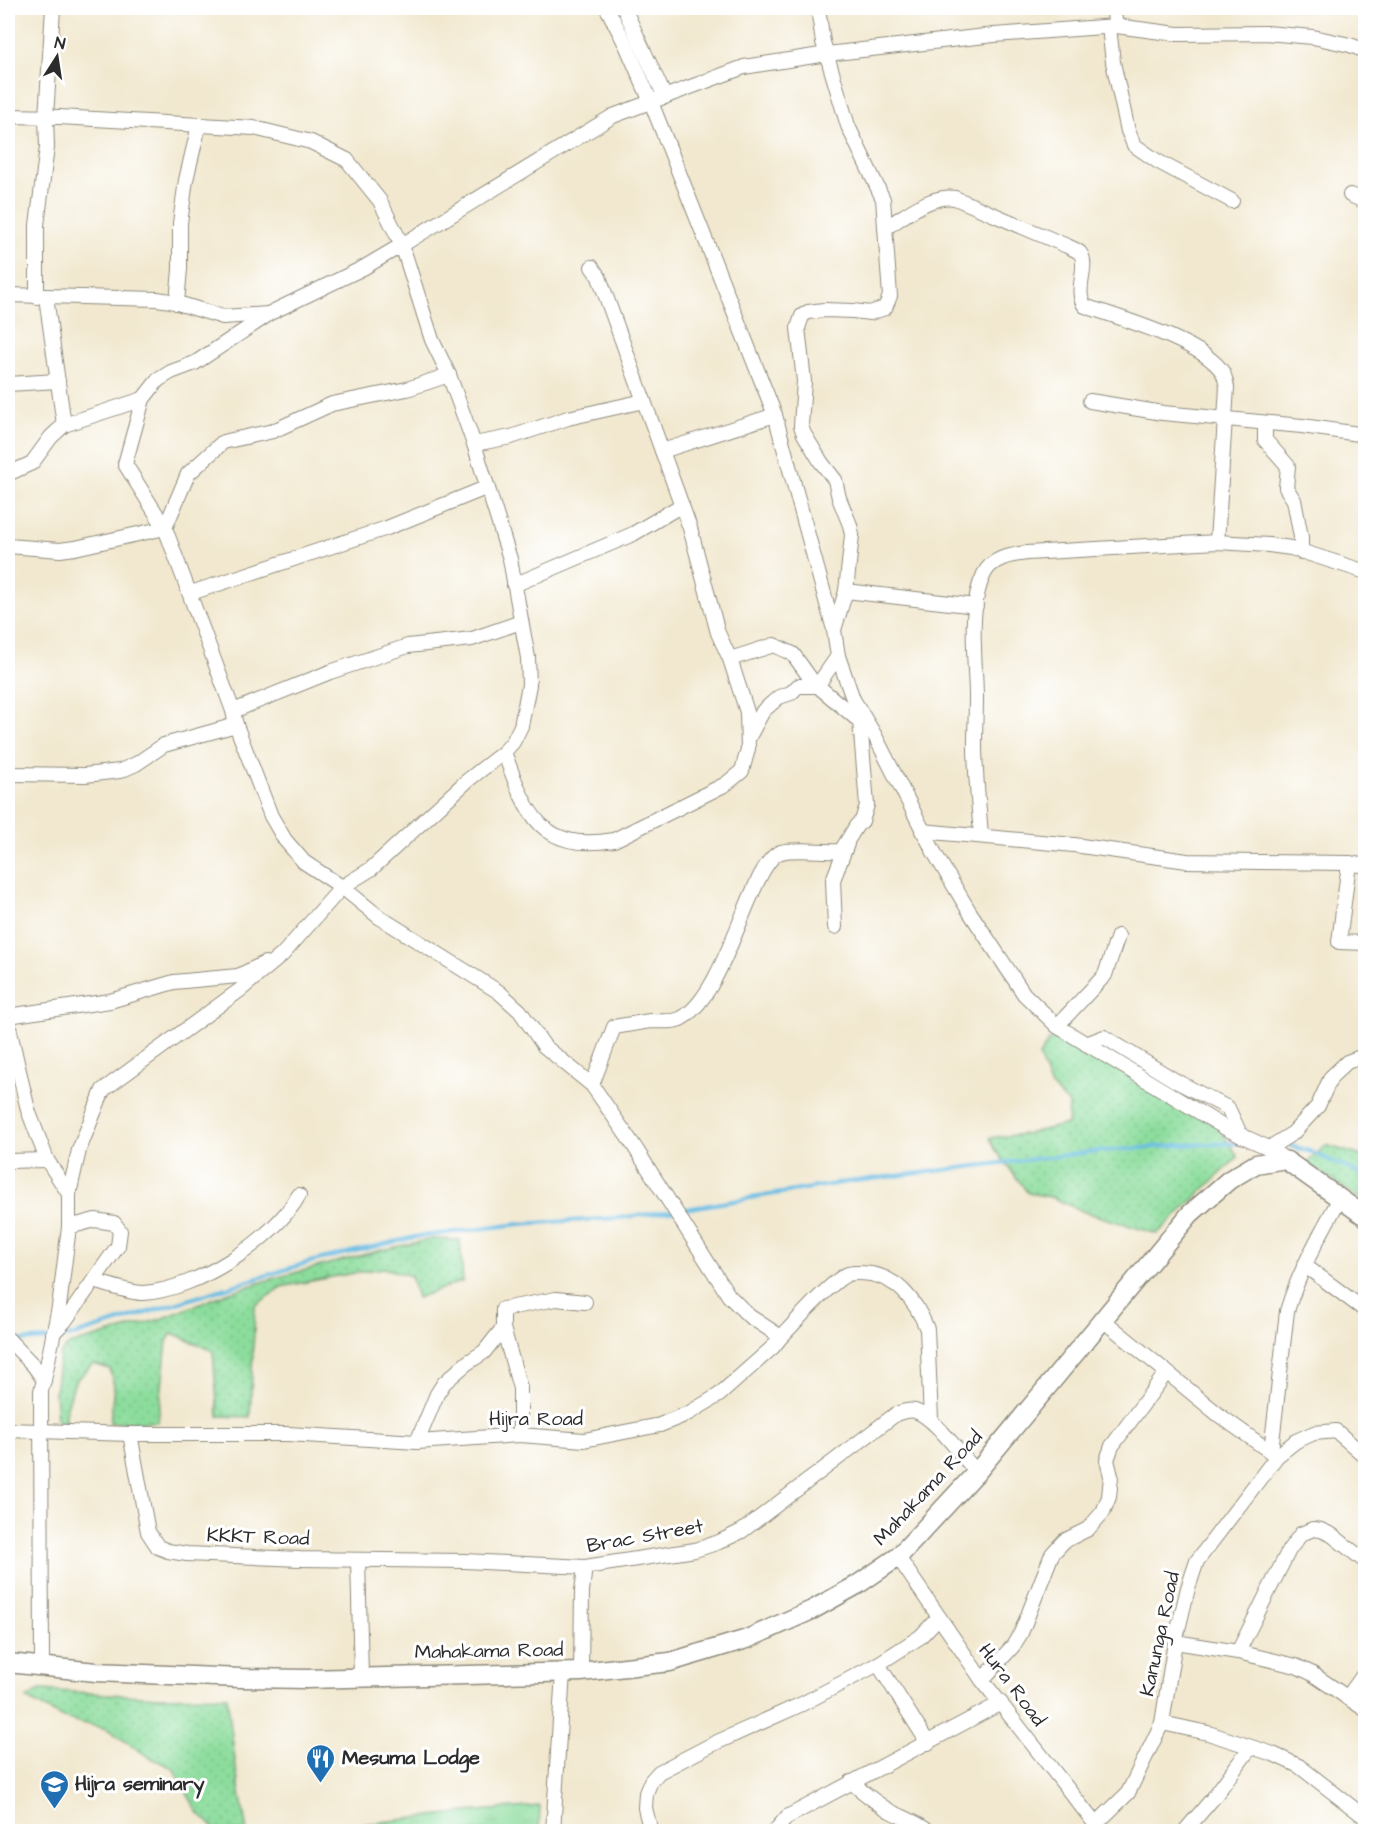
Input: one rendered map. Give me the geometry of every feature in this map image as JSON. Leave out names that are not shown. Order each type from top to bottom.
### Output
[{"type":"street","points":[[53,8],[46,117],[47,147],[37,225],[42,297],[64,425]]},
{"type":"street","points":[[607,8],[651,102],[776,415],[834,630],[838,656],[853,699],[874,734],[922,831],[969,911],[1024,994],[1057,1026],[1241,1136],[1269,1149],[1365,1216]]},
{"type":"street","points":[[624,8],[665,97]]},
{"type":"street","points":[[818,8],[827,54],[848,126],[883,199],[890,296],[885,308],[870,313],[853,310],[808,312],[799,321],[804,381],[801,426],[821,462],[835,480],[838,498],[852,535],[846,591],[834,630]]},
{"type":"street","points":[[1113,8],[1113,62],[1130,139],[1134,145],[1157,161],[1232,201]]},
{"type":"street","points":[[781,1337],[749,1316],[729,1296],[634,1146],[592,1085],[544,1046],[520,1011],[499,992],[379,918],[342,888],[304,862],[285,840],[271,816],[236,725],[233,711],[165,528],[125,464],[143,399],[164,376],[195,363],[268,314],[363,268],[613,116],[744,67],[827,54],[994,35],[1112,27],[1177,34],[1266,33],[1313,37],[1350,45],[1365,51]]},
{"type":"street","points":[[8,116],[254,128],[311,142],[347,160],[380,201],[402,245],[432,340],[449,375],[474,444],[510,559],[528,658],[529,685],[521,726],[513,742],[504,752],[468,780],[371,869],[342,888],[282,955],[240,990],[103,1090],[79,1150],[69,1194],[69,1227],[59,1307],[41,1391],[42,1667]]},
{"type":"street","points":[[177,303],[180,223],[186,180],[199,125]]},
{"type":"street","points":[[1350,195],[1365,202]]},
{"type":"street","points":[[885,228],[934,200],[945,196],[955,198],[1080,253],[1083,259],[1080,298],[1085,306],[1164,334],[1201,353],[1218,367],[1224,374],[1227,387],[1217,542]]},
{"type":"street","points":[[504,752],[530,813],[542,826],[553,835],[563,839],[600,842],[614,840],[726,784],[742,771],[748,749],[747,712],[730,659],[718,633],[682,505],[599,277],[592,267]]},
{"type":"street","points":[[8,295],[157,299],[223,317],[268,314]]},
{"type":"street","points":[[165,528],[188,474],[222,442],[273,431],[332,404],[407,389],[449,375]]},
{"type":"street","points":[[8,384],[58,381]]},
{"type":"street","points":[[8,474],[32,463],[51,436],[64,425],[143,399]]},
{"type":"street","points":[[474,444],[511,436],[568,418],[644,401]]},
{"type":"street","points":[[1090,401],[1164,413],[1365,435]]},
{"type":"street","points":[[662,451],[776,415]]},
{"type":"street","points":[[1264,423],[1265,440],[1288,466],[1286,488],[1294,500],[1301,537],[1300,552]]},
{"type":"street","points":[[190,593],[387,528],[488,488]]},
{"type":"street","points":[[514,585],[633,534],[682,505]]},
{"type":"street","points":[[8,546],[68,549],[165,528]]},
{"type":"street","points":[[981,836],[975,745],[976,606],[984,573],[995,561],[1010,555],[1217,542],[1269,544],[1365,572]]},
{"type":"street","points":[[846,591],[976,606]]},
{"type":"street","points":[[233,711],[330,672],[408,646],[472,639],[521,622]]},
{"type":"street","points":[[730,659],[774,645],[793,654],[817,686],[874,734]]},
{"type":"street","points":[[817,686],[838,656]]},
{"type":"street","points":[[748,739],[763,711],[778,697],[791,693],[798,686],[817,686]]},
{"type":"street","points":[[592,1085],[614,1028],[681,1019],[703,998],[730,950],[762,870],[771,858],[781,852],[841,851],[862,821],[867,805],[860,721]]},
{"type":"street","points":[[8,774],[85,775],[120,771],[136,764],[164,745],[236,725]]},
{"type":"street","points":[[922,831],[1074,845],[1187,861],[1349,863],[1365,866]]},
{"type":"street","points":[[835,927],[833,880],[849,839]]},
{"type":"street","points":[[1349,863],[1339,942],[1365,943]]},
{"type":"street","points":[[1057,1026],[1105,975],[1118,936]]},
{"type":"street","points":[[8,1016],[110,1001],[174,982],[238,976],[282,955]]},
{"type":"street","points":[[8,1023],[28,1110],[47,1160],[69,1194]]},
{"type":"street","points":[[1269,1149],[1293,1133],[1318,1106],[1330,1077],[1347,1062],[1365,1055]]},
{"type":"street","points":[[8,1161],[47,1160]]},
{"type":"street","name":"Mahakama Road","points":[[8,1663],[96,1672],[242,1678],[306,1679],[572,1672],[670,1662],[747,1639],[812,1610],[857,1585],[898,1557],[977,1472],[1190,1214],[1228,1180],[1256,1164],[1271,1160],[1287,1161]]},
{"type":"street","points":[[93,1281],[141,1293],[199,1277],[234,1259],[268,1232],[286,1215],[299,1195]]},
{"type":"street","points":[[1274,1454],[1281,1355],[1287,1311],[1304,1265],[1340,1198]]},
{"type":"street","points":[[52,1334],[65,1321],[118,1246],[120,1231],[114,1223],[95,1220],[69,1227]]},
{"type":"street","points":[[1304,1265],[1365,1311]]},
{"type":"street","name":"Hijra Road","points":[[8,1430],[130,1434],[288,1434],[417,1443],[520,1435],[584,1440],[660,1425],[689,1413],[719,1395],[773,1347],[836,1282],[848,1274],[861,1273],[880,1276],[892,1282],[915,1303],[927,1329],[931,1419]]},
{"type":"street","points":[[520,1435],[520,1388],[503,1328],[503,1309],[556,1299],[585,1302]]},
{"type":"street","points":[[1103,1320],[1219,1415],[1274,1454]]},
{"type":"street","points":[[417,1443],[437,1394],[444,1383],[484,1352],[503,1328]]},
{"type":"street","points":[[8,1339],[44,1380]]},
{"type":"street","points":[[982,1680],[1013,1646],[1021,1633],[1052,1554],[1065,1541],[1088,1528],[1103,1512],[1109,1497],[1111,1476],[1107,1460],[1112,1446],[1166,1373]]},
{"type":"street","name":"Brac Street","points":[[358,1560],[464,1561],[585,1567],[695,1550],[742,1531],[896,1414],[908,1410],[916,1411],[931,1419]]},
{"type":"street","points":[[931,1419],[977,1472]]},
{"type":"street","name":"Kanunga Road","points":[[1098,1828],[1128,1793],[1162,1723],[1175,1642],[1197,1561],[1274,1454],[1314,1432],[1336,1431],[1365,1457]]},
{"type":"street","name":"KKKT Road","points":[[130,1434],[148,1532],[159,1547],[187,1554],[358,1560]]},
{"type":"street","points":[[1238,1652],[1289,1550],[1301,1534],[1313,1529],[1321,1530],[1332,1535],[1365,1562]]},
{"type":"street","name":"Hura Road","points":[[898,1557],[982,1680],[1098,1828]]},
{"type":"street","points":[[358,1560],[361,1676]]},
{"type":"street","points":[[553,1832],[585,1567]]},
{"type":"street","points":[[651,1832],[645,1808],[646,1793],[651,1781],[659,1772],[713,1744],[801,1704],[878,1664],[920,1637],[939,1617]]},
{"type":"street","points":[[1175,1642],[1238,1652],[1304,1669],[1365,1710]]},
{"type":"street","points":[[878,1664],[928,1743]]},
{"type":"street","points":[[1347,1698],[1365,1671]]},
{"type":"street","points":[[774,1832],[787,1817],[1001,1703]]},
{"type":"street","points":[[1162,1723],[1208,1733],[1273,1754],[1299,1766],[1365,1818]]},
{"type":"street","points":[[1184,1832],[1214,1797],[1250,1748]]},
{"type":"street","points":[[851,1782],[891,1811],[915,1822],[929,1832]]},
{"type":"green space","points":[[1068,1033],[1213,1118],[1238,1157],[1157,1234],[1084,1212],[1051,1197],[1028,1193],[995,1149],[990,1138],[1025,1134],[1068,1124],[1069,1104],[1050,1085],[1039,1056],[1049,1040]]},
{"type":"green space","points":[[1326,1145],[1365,1157],[1365,1202],[1307,1163]]},
{"type":"green space","points":[[432,1239],[460,1240],[463,1281],[417,1298],[411,1276],[383,1268],[281,1287],[255,1306],[250,1417],[218,1416],[213,1351],[172,1333],[167,1341],[158,1422],[110,1423],[114,1386],[110,1369],[93,1364],[75,1381],[65,1414],[65,1423],[57,1421],[55,1393],[60,1354],[69,1345],[161,1319],[230,1292],[275,1278]]},
{"type":"green space","points":[[40,1690],[158,1697],[227,1696],[237,1776],[247,1831],[212,1831],[213,1827],[197,1811],[173,1768],[149,1757],[107,1729],[66,1719],[27,1699]]},
{"type":"green space","points":[[540,1806],[539,1831],[305,1831],[466,1812]]},
{"type":"waterway","points":[[679,1210],[847,1182],[1090,1152],[1244,1143]]},
{"type":"waterway","points":[[1291,1146],[1309,1151],[1366,1176]]},
{"type":"waterway","points":[[56,1338],[72,1336],[313,1261],[415,1237],[519,1224],[618,1218],[672,1211]]},
{"type":"waterway","points":[[14,1341],[49,1339]]},
{"type":"place","name":"Mesuma Lodge","points":[[321,1784]]},
{"type":"place","name":"Hijra seminary","points":[[54,1810]]}]
